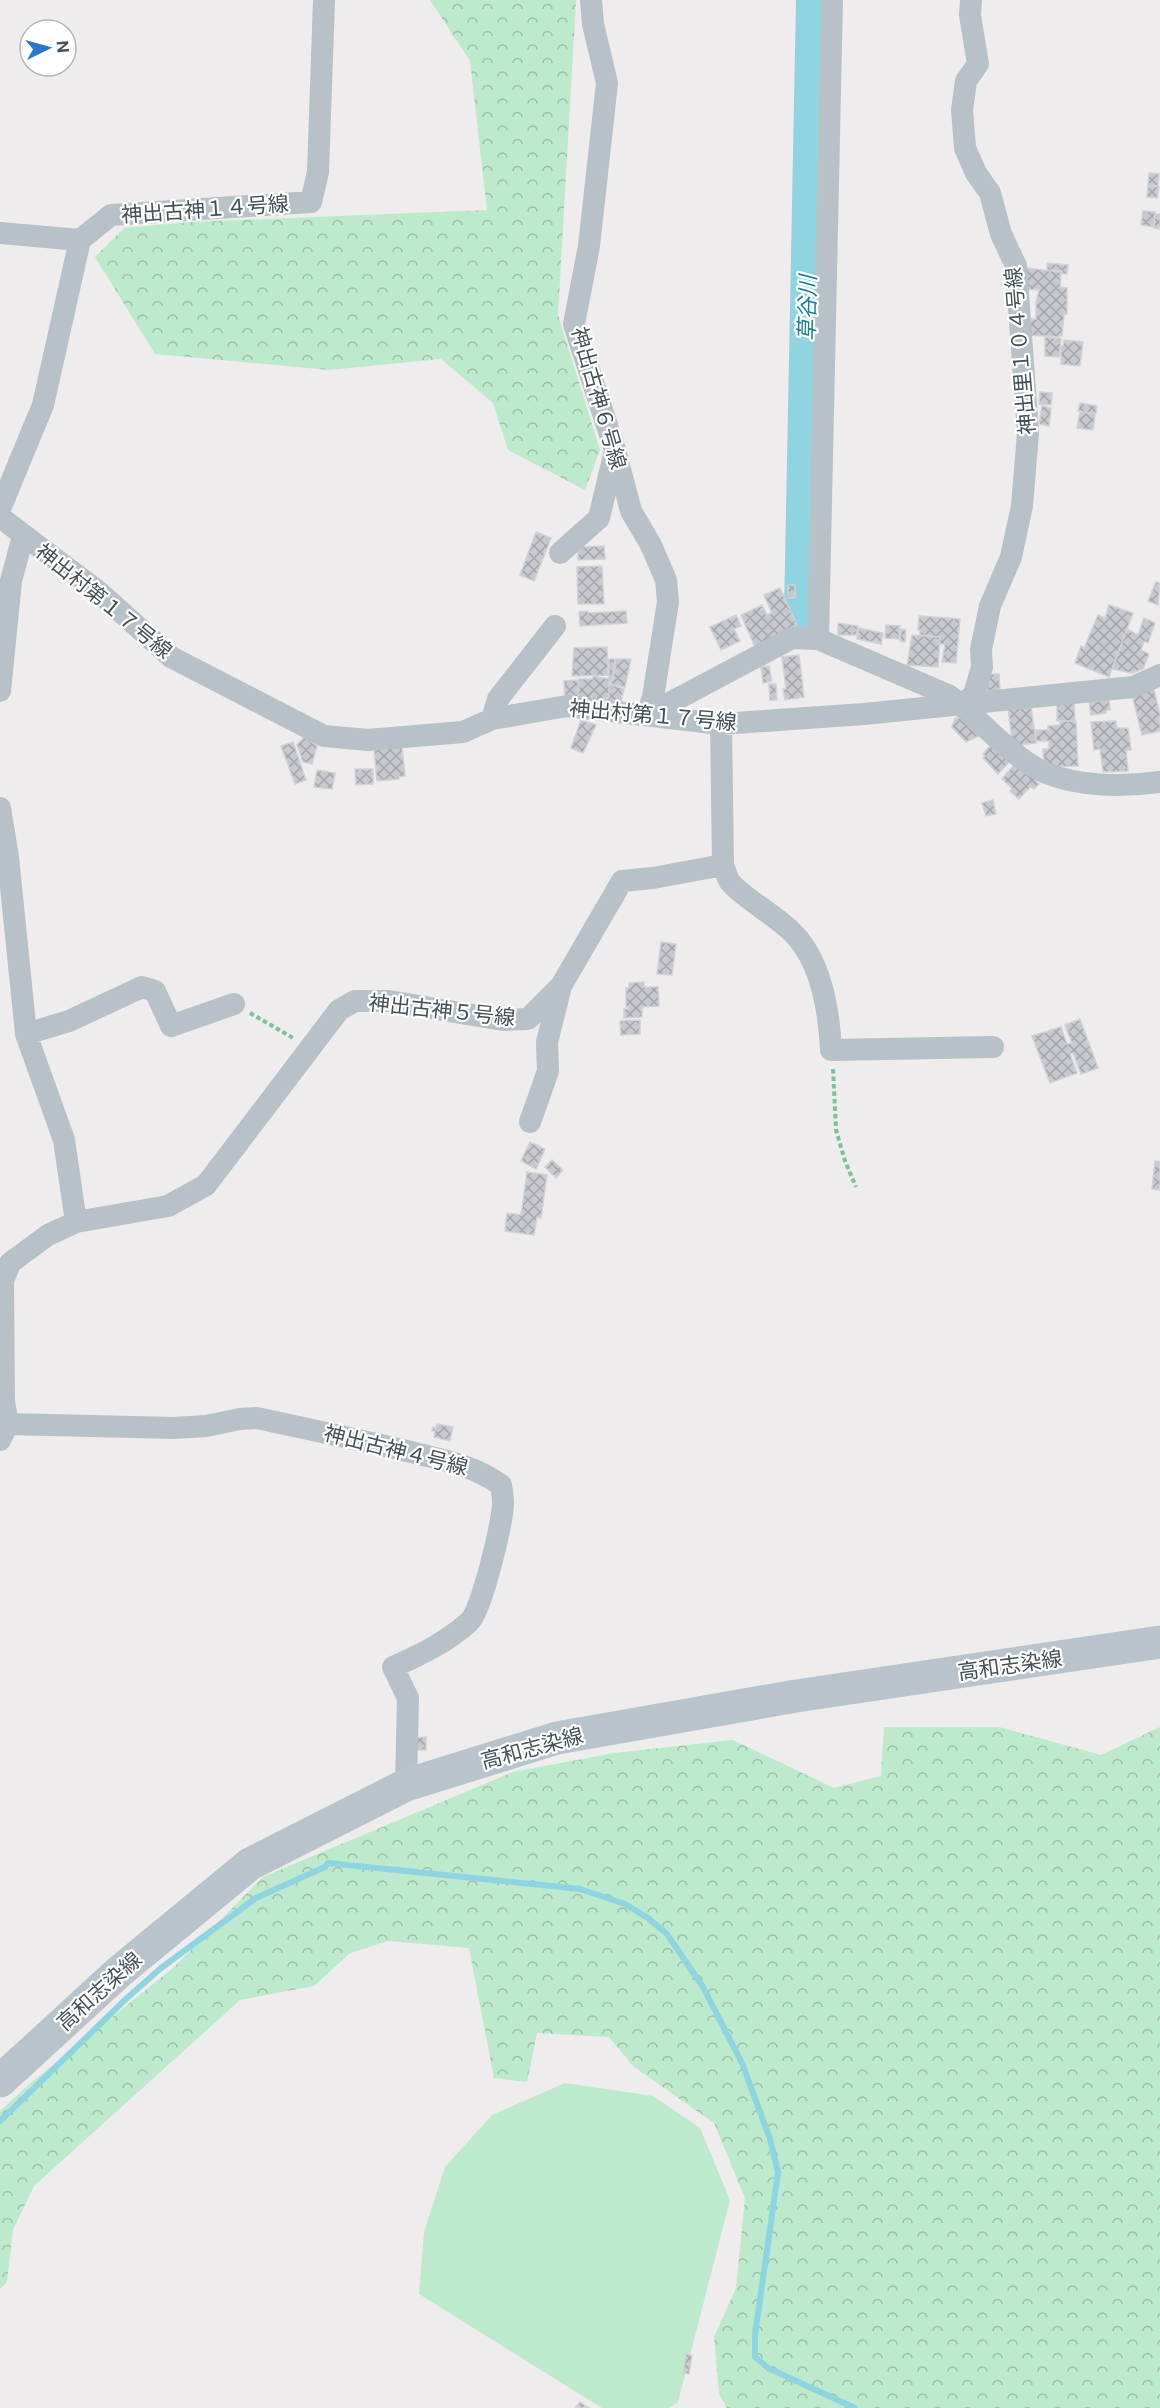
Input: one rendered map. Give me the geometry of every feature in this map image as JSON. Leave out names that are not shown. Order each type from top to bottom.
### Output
[{"type":"street","name":"神出古神１４号線","points":[[80,240],[111,214],[311,202],[318,172],[324,0]]},
{"type":"street","name":"神出古神６号線","points":[[591,0],[593,24],[607,82],[589,246],[574,324],[615,450],[631,512],[651,545],[666,580],[668,602],[653,697],[647,715]]},
{"type":"street","points":[[818,639],[832,0]]},
{"type":"street","name":"神出里１０４号線","points":[[963,705],[974,694],[982,667],[981,649],[990,606],[1011,557],[1022,506],[1028,433],[1016,266],[1001,234],[990,193],[976,173],[965,148],[962,110],[966,81],[978,64],[970,15],[971,0]]},
{"type":"street","points":[[0,233],[80,240],[43,405],[0,509]]},
{"type":"street","points":[[561,553],[599,518],[615,450]]},
{"type":"street","name":"神出村第１７号線","points":[[0,517],[22,536],[99,592],[171,657],[324,736],[368,740],[463,732],[492,719],[567,706],[721,724],[864,714],[1133,687],[1160,675]]},
{"type":"street","points":[[0,691],[11,580],[22,536]]},
{"type":"street","points":[[492,719],[498,699],[555,626]]},
{"type":"street","points":[[647,715],[792,638],[818,639],[948,695],[963,705],[1003,744],[1044,772],[1074,781],[1137,785],[1160,782]]},
{"type":"street","points":[[721,724],[723,865],[731,882],[791,931],[806,949],[819,980],[830,1025],[831,1050],[993,1047]]},
{"type":"street","points":[[0,808],[26,1034],[63,1140],[76,1222]]},
{"type":"street","name":"神出古神５号線","points":[[4,1432],[3,1281],[10,1263],[48,1235],[76,1222],[168,1206],[206,1185],[339,1010],[355,1000],[389,1001],[503,1020],[528,1019],[561,986],[622,881],[653,878],[723,865]]},
{"type":"street","points":[[530,1122],[548,1071],[547,1042],[561,986]]},
{"type":"street","points":[[26,1034],[69,1021],[141,987],[155,991],[171,1026],[234,1004]]},
{"type":"street","name":"神出古神４号線","points":[[4,1432],[174,1428],[206,1426],[256,1418],[367,1441],[451,1462],[481,1471],[501,1485],[503,1504],[494,1551],[477,1610],[470,1621],[429,1651],[393,1667],[408,1698],[406,1785]]},
{"type":"street","name":"高和志染線","points":[[0,2081],[120,1971],[250,1864],[406,1785],[557,1738],[796,1696],[1160,1642]]},
{"type":"path","points":[[234,1004],[310,1048]]},
{"type":"path","points":[[831,1050],[836,1130],[856,1187]]},
{"type":"green space","points":[[430,0],[576,0],[558,315],[600,450],[585,490],[508,450],[493,403],[441,359],[329,370],[155,354],[95,257],[124,228],[191,222],[487,210],[470,61]]},
{"type":"green space","points":[[884,1727],[999,1727],[1101,1755],[1160,1727],[1160,2408],[727,2408],[719,2394],[714,2337],[736,2288],[745,2198],[714,2123],[634,2067],[609,2037],[537,2033],[527,2082],[494,2078],[469,1948],[388,1941],[350,1953],[314,1986],[240,2000],[34,2186],[13,2230],[7,2282],[0,2289],[0,2111],[33,2081],[173,1968],[263,1877],[513,1772],[614,1753],[733,1740],[834,1788],[881,1776]]},
{"type":"green space","points":[[565,2083],[653,2096],[700,2128],[730,2200],[678,2402],[669,2408],[602,2408],[419,2294],[424,2232],[445,2167],[492,2115]]},
{"type":"building","points":[[1149,173],[1159,174],[1158,186],[1148,185]]},
{"type":"building","points":[[1148,186],[1159,187],[1157,198],[1147,197]]},
{"type":"building","points":[[1143,211],[1155,212],[1153,227],[1141,225]]},
{"type":"building","points":[[1155,214],[1160,214],[1160,229],[1154,228]]},
{"type":"building","points":[[1047,263],[1068,265],[1067,274],[1062,274],[1062,271],[1047,270]]},
{"type":"building","points":[[1026,268],[1061,272],[1060,287],[1067,288],[1067,314],[1064,314],[1062,336],[1029,335],[1031,319],[1036,319],[1039,290],[1024,289]]},
{"type":"building","points":[[1045,337],[1061,339],[1059,357],[1045,356]]},
{"type":"building","points":[[1064,340],[1083,342],[1080,366],[1061,364],[1061,346]]},
{"type":"building","points":[[1040,392],[1052,393],[1051,405],[1039,404]]},
{"type":"building","points":[[1080,403],[1097,406],[1096,414],[1078,411]]},
{"type":"building","points":[[1042,406],[1051,408],[1049,426],[1039,424]]},
{"type":"building","points":[[1080,412],[1095,414],[1093,430],[1077,428]]},
{"type":"building","points":[[536,532],[551,538],[534,581],[520,575]]},
{"type":"building","points":[[604,546],[605,559],[578,560],[578,547]]},
{"type":"building","points":[[602,566],[604,604],[578,604],[577,567]]},
{"type":"building","points":[[1156,582],[1160,583],[1158,605],[1148,601]]},
{"type":"building","points":[[788,585],[795,585],[795,598],[788,598]]},
{"type":"building","points":[[780,588],[797,625],[755,647],[741,615],[762,605],[767,615],[772,613],[764,595]]},
{"type":"building","points":[[1109,605],[1133,613],[1109,677],[1075,663],[1081,646],[1084,648],[1098,615],[1105,618]]},
{"type":"building","points":[[588,611],[588,613],[626,611],[627,623],[580,626],[579,612]]},
{"type":"building","points":[[736,615],[741,626],[734,629],[740,641],[721,650],[710,627]]},
{"type":"building","points":[[919,616],[960,619],[956,663],[942,662],[945,644],[939,644],[940,637],[920,635]]},
{"type":"building","points":[[1144,618],[1155,623],[1148,643],[1144,641],[1141,650],[1149,654],[1143,669],[1132,673],[1112,669],[1127,629],[1138,635]]},
{"type":"building","points":[[838,623],[858,626],[856,635],[838,635]]},
{"type":"building","points":[[886,625],[900,626],[899,639],[885,638]]},
{"type":"building","points":[[859,628],[883,633],[881,644],[857,639]]},
{"type":"building","points":[[901,629],[906,630],[905,642],[900,641]]},
{"type":"building","points":[[912,635],[940,637],[938,667],[907,665]]},
{"type":"building","points":[[607,647],[608,675],[572,676],[574,648]]},
{"type":"building","points":[[799,655],[804,697],[785,700],[782,657]]},
{"type":"building","points":[[609,659],[615,659],[616,665],[612,681],[609,681]]},
{"type":"building","points":[[615,659],[631,659],[625,687],[611,684]]},
{"type":"building","points":[[769,666],[772,681],[763,683],[761,667]]},
{"type":"building","points":[[986,674],[999,674],[1000,690],[987,691]]},
{"type":"building","points":[[593,676],[609,679],[609,698],[578,700],[579,679],[593,679]]},
{"type":"building","points":[[578,680],[578,699],[565,700],[564,681]]},
{"type":"building","points":[[609,684],[624,689],[621,701],[606,701],[606,698],[609,698]]},
{"type":"building","points":[[769,684],[776,684],[777,700],[770,700]]},
{"type":"building","points":[[1153,686],[1160,715],[1160,731],[1142,735],[1131,691]]},
{"type":"building","points":[[1109,700],[1110,710],[1106,710],[1106,713],[1091,715],[1089,702]]},
{"type":"building","points":[[1074,701],[1075,721],[1057,721],[1057,702]]},
{"type":"building","points":[[1031,706],[1036,743],[1013,746],[1008,709]]},
{"type":"building","points":[[955,718],[969,719],[979,736],[966,742],[952,727]]},
{"type":"building","points":[[581,720],[596,725],[583,753],[571,748]]},
{"type":"building","points":[[1060,721],[1076,721],[1078,766],[1044,767],[1043,749],[1049,749],[1049,741],[1036,741],[1036,730],[1048,730],[1048,726],[1060,725]]},
{"type":"building","points":[[1116,721],[1117,728],[1128,728],[1131,750],[1126,750],[1128,771],[1103,772],[1100,749],[1094,750],[1091,722]]},
{"type":"building","points":[[304,737],[317,746],[312,764],[303,762],[297,745]]},
{"type":"building","points":[[994,741],[1013,758],[998,774],[983,758],[985,756],[983,754]]},
{"type":"building","points":[[293,742],[306,780],[295,784],[281,746]]},
{"type":"building","points":[[402,747],[405,776],[399,779],[377,781],[374,749]]},
{"type":"building","points":[[1017,761],[1038,780],[1036,781],[1039,784],[1034,789],[1031,786],[1019,799],[1002,779]]},
{"type":"building","points":[[355,769],[373,769],[373,784],[356,785]]},
{"type":"building","points":[[317,770],[335,773],[332,789],[314,787]]},
{"type":"building","points":[[993,800],[996,814],[986,816],[982,803]]},
{"type":"building","points":[[661,942],[676,944],[672,975],[657,974]]},
{"type":"building","points":[[644,982],[644,987],[658,987],[659,1006],[642,1007],[642,1017],[624,1018],[624,1009],[629,1009],[626,1007],[626,988],[629,988],[629,983]]},
{"type":"building","points":[[1080,1019],[1098,1068],[1081,1074],[1073,1053],[1070,1054],[1077,1073],[1050,1083],[1032,1036],[1061,1027],[1067,1044],[1072,1043],[1065,1025]]},
{"type":"building","points":[[640,1020],[640,1034],[621,1035],[620,1021]]},
{"type":"building","points":[[530,1142],[545,1149],[536,1169],[521,1161]]},
{"type":"building","points":[[552,1160],[563,1170],[556,1178],[545,1167]]},
{"type":"building","points":[[1155,1161],[1160,1162],[1160,1190],[1152,1189]]},
{"type":"building","points":[[527,1172],[547,1175],[541,1218],[537,1217],[534,1235],[505,1231],[507,1213],[521,1215]]},
{"type":"building","points":[[437,1424],[453,1427],[450,1441],[434,1437],[435,1431],[432,1431]]},
{"type":"building","points":[[426,1737],[426,1750],[415,1750],[415,1738]]},
{"type":"building","points":[[686,2354],[692,2355],[689,2374],[683,2373]]},
{"type":"building","points":[[580,2402],[589,2408],[576,2407]]},
{"type":"waterway","name":"草谷川","points":[[801,615],[813,0]]},
{"type":"waterway","points":[[0,2121],[161,1968],[256,1898],[325,1867],[328,1863],[580,1889],[625,1904],[648,1918],[667,1934],[703,1987],[742,2063],[770,2139],[778,2172],[755,2335],[755,2357],[768,2368],[855,2408]]}]
